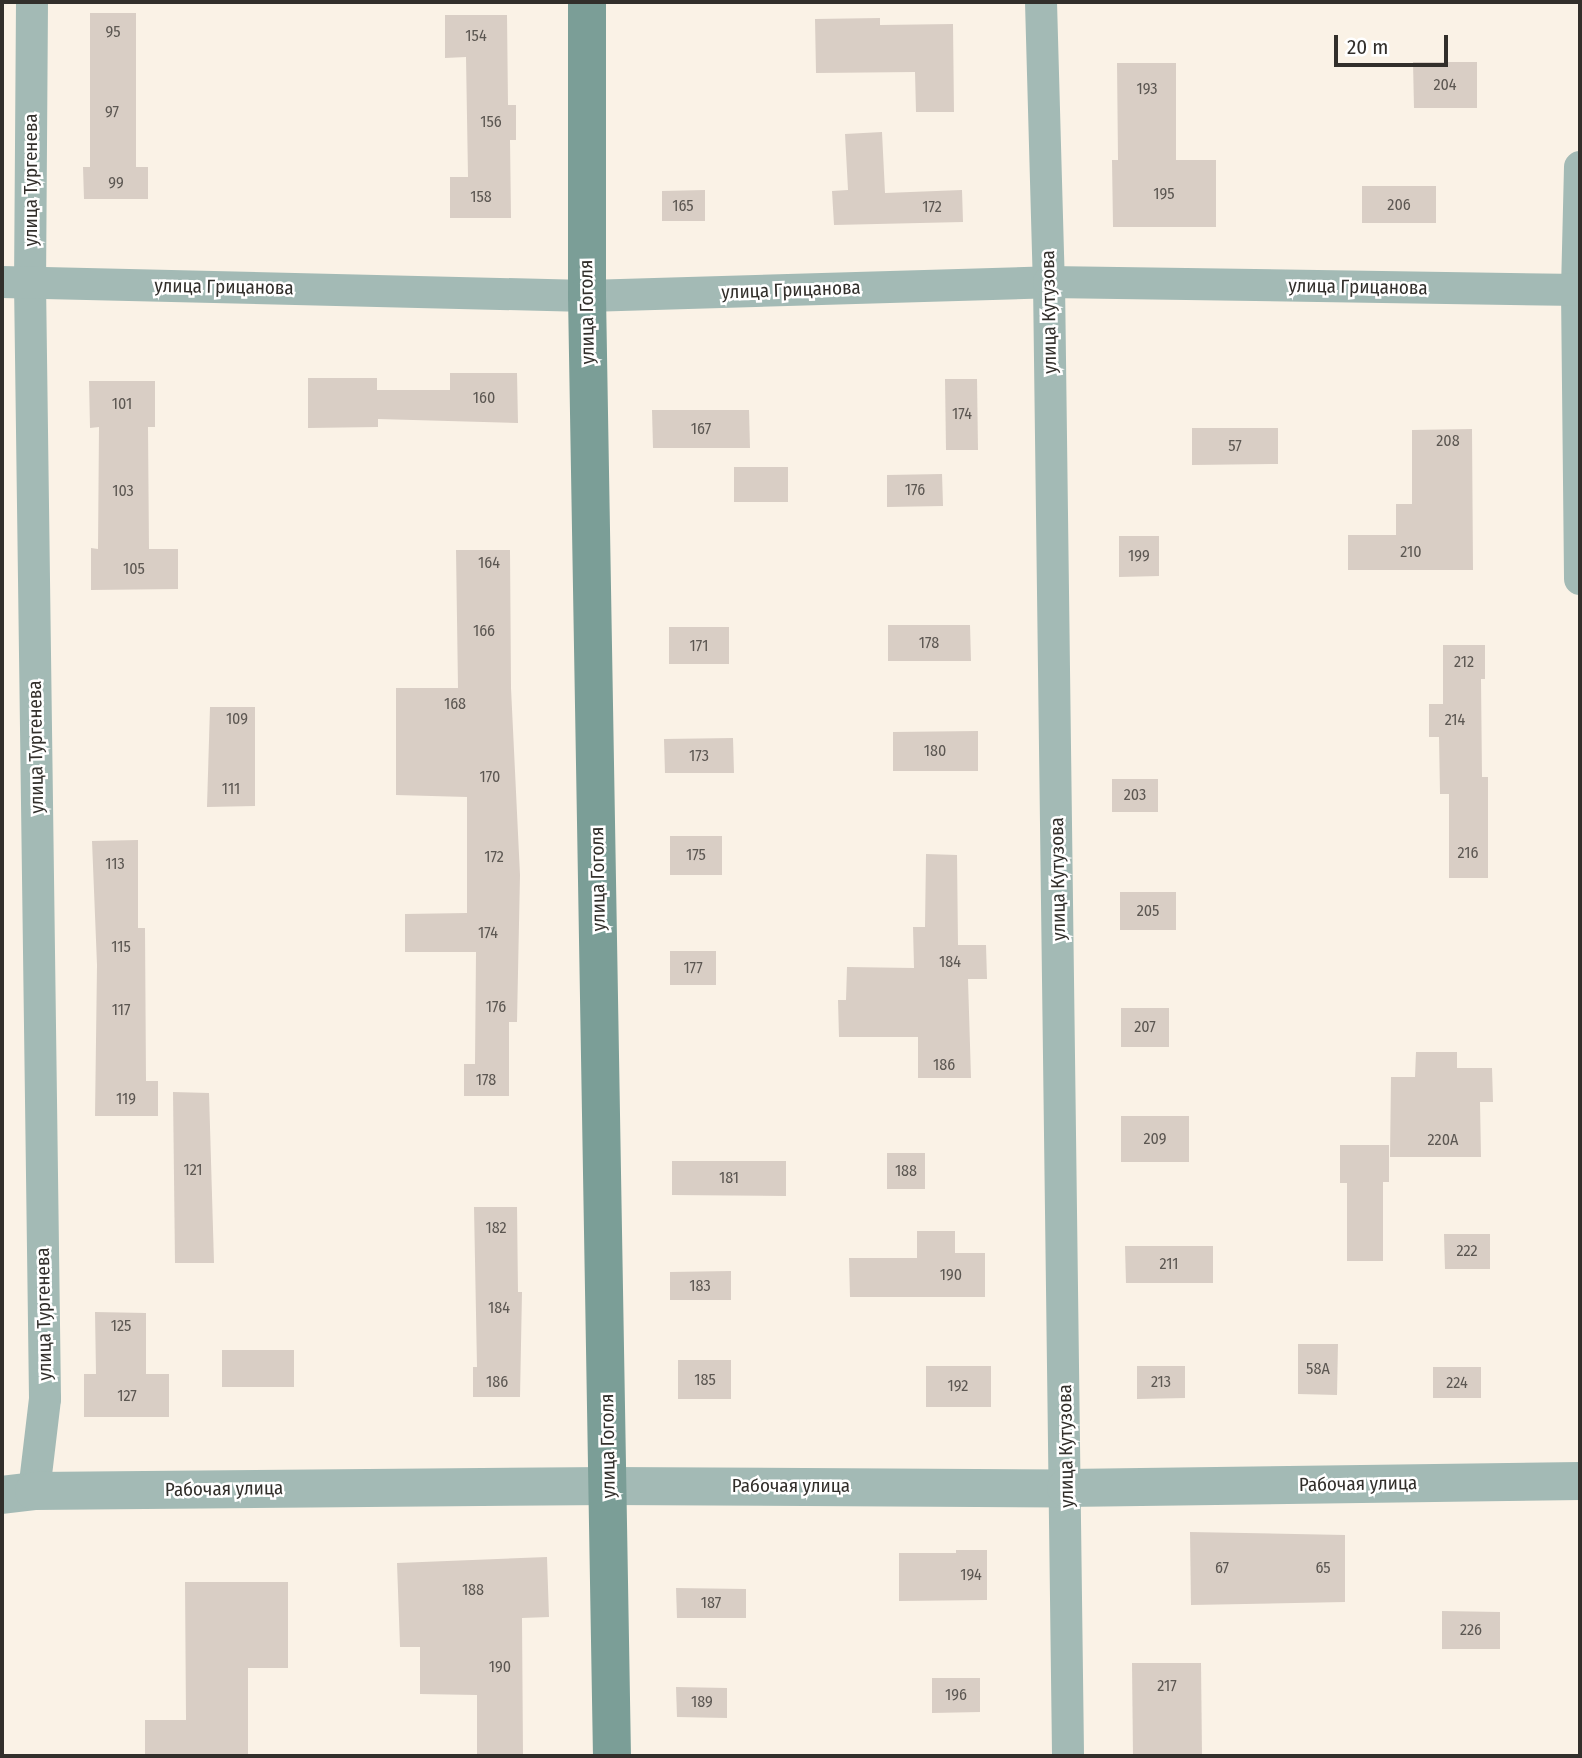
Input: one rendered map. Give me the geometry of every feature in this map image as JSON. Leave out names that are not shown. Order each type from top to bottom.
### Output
[{"type":"main road","name":"улица Гоголя","points":[[587,2],[587,296],[612,1756]]},
{"type":"street","name":"улица Тургенева","points":[[18,1493],[45,1399],[16,282],[32,2]]},
{"type":"street","name":"улица Кутузова","points":[[1041,2],[1049,282],[1068,1756]]},
{"type":"street","points":[[1580,167],[1580,579]]},
{"type":"street","name":"улица Грицанова","points":[[16,282],[587,296],[1049,282],[1579,290]]},
{"type":"street","name":"Рабочая улица","points":[[18,1493],[609,1486],[1066,1488],[1580,1481]]},
{"type":"building","points":[[90,13],[136,13],[136,167],[148,167],[148,199],[84,199],[83,167],[90,167]]},
{"type":"building","points":[[445,15],[507,15],[508,105],[516,105],[516,140],[510,140],[511,218],[450,218],[450,177],[468,177],[466,57],[445,58]]},
{"type":"building","points":[[880,18],[880,25],[953,24],[954,112],[916,112],[915,72],[816,73],[815,19]]},
{"type":"building","points":[[1413,62],[1477,62],[1477,108],[1414,108]]},
{"type":"building","points":[[1117,63],[1176,63],[1176,160],[1216,160],[1216,227],[1113,227],[1112,160],[1118,160]]},
{"type":"building","points":[[882,132],[885,193],[962,190],[963,222],[834,225],[832,191],[848,190],[845,134]]},
{"type":"building","points":[[1362,186],[1436,186],[1436,223],[1362,223]]},
{"type":"building","points":[[705,190],[705,221],[662,221],[662,191]]},
{"type":"building","points":[[450,373],[517,373],[518,423],[378,419],[378,427],[308,428],[308,378],[377,378],[377,390],[450,390]]},
{"type":"building","points":[[945,379],[977,379],[978,450],[946,450]]},
{"type":"building","points":[[89,381],[155,381],[155,427],[148,427],[149,549],[178,549],[178,589],[91,590],[91,548],[98,549],[99,427],[90,428]]},
{"type":"building","points":[[652,410],[749,410],[750,448],[653,448]]},
{"type":"building","points":[[1192,428],[1278,428],[1278,464],[1192,465]]},
{"type":"building","points":[[1472,429],[1473,570],[1348,570],[1348,535],[1396,535],[1396,504],[1412,504],[1412,430]]},
{"type":"building","points":[[734,467],[788,467],[788,502],[734,502]]},
{"type":"building","points":[[942,474],[943,506],[887,507],[887,475]]},
{"type":"building","points":[[1119,536],[1159,536],[1159,576],[1119,577]]},
{"type":"building","points":[[456,550],[510,550],[511,688],[520,875],[517,1022],[509,1022],[509,1096],[464,1096],[464,1064],[475,1064],[476,952],[405,952],[405,914],[467,913],[467,797],[396,795],[396,688],[458,688]]},
{"type":"building","points":[[888,625],[970,625],[971,661],[888,661]]},
{"type":"building","points":[[669,627],[729,627],[729,664],[669,664]]},
{"type":"building","points":[[1443,645],[1485,645],[1485,679],[1481,679],[1482,777],[1488,777],[1488,878],[1449,878],[1449,794],[1440,794],[1439,737],[1429,737],[1429,704],[1443,704]]},
{"type":"building","points":[[210,707],[255,707],[255,806],[207,807]]},
{"type":"building","points":[[978,731],[978,771],[893,771],[893,732]]},
{"type":"building","points":[[733,738],[734,773],[665,773],[664,739]]},
{"type":"building","points":[[1112,779],[1158,779],[1158,812],[1112,812]]},
{"type":"building","points":[[670,836],[722,836],[722,875],[670,875]]},
{"type":"building","points":[[138,840],[138,928],[145,928],[146,1081],[158,1081],[158,1116],[95,1116],[97,965],[92,841]]},
{"type":"building","points":[[926,854],[957,855],[958,945],[986,945],[987,979],[968,979],[971,1078],[918,1078],[918,1037],[839,1037],[838,1000],[846,1000],[847,967],[914,968],[913,927],[925,927]]},
{"type":"building","points":[[1120,892],[1176,892],[1176,930],[1120,930]]},
{"type":"building","points":[[670,951],[716,951],[716,985],[670,985]]},
{"type":"building","points":[[1121,1008],[1169,1008],[1169,1047],[1121,1047]]},
{"type":"building","points":[[1416,1052],[1457,1052],[1457,1068],[1492,1068],[1493,1102],[1480,1102],[1481,1157],[1390,1157],[1391,1077],[1415,1077]]},
{"type":"building","points":[[173,1092],[209,1093],[214,1263],[175,1263]]},
{"type":"building","points":[[1121,1116],[1189,1116],[1189,1162],[1121,1162]]},
{"type":"building","points":[[1340,1145],[1389,1145],[1389,1182],[1383,1182],[1383,1261],[1347,1261],[1347,1183],[1340,1183]]},
{"type":"building","points":[[887,1153],[925,1153],[925,1189],[887,1189]]},
{"type":"building","points":[[672,1161],[786,1161],[786,1196],[672,1195]]},
{"type":"building","points":[[474,1207],[517,1207],[518,1292],[522,1292],[520,1397],[473,1397],[473,1367],[477,1367]]},
{"type":"building","points":[[917,1231],[955,1231],[955,1253],[985,1253],[985,1297],[850,1297],[849,1258],[917,1258]]},
{"type":"building","points":[[1444,1234],[1490,1234],[1490,1269],[1445,1269]]},
{"type":"building","points":[[1125,1246],[1213,1246],[1213,1283],[1126,1283]]},
{"type":"building","points":[[731,1271],[731,1300],[670,1300],[670,1272]]},
{"type":"building","points":[[95,1312],[146,1313],[146,1374],[169,1374],[169,1417],[84,1417],[84,1374],[96,1374]]},
{"type":"building","points":[[1298,1344],[1338,1344],[1337,1395],[1298,1394]]},
{"type":"building","points":[[222,1350],[294,1350],[294,1387],[222,1387]]},
{"type":"building","points":[[678,1360],[731,1360],[731,1399],[678,1399]]},
{"type":"building","points":[[926,1366],[991,1366],[991,1407],[926,1407]]},
{"type":"building","points":[[1137,1366],[1185,1366],[1185,1398],[1137,1399]]},
{"type":"building","points":[[1433,1367],[1481,1367],[1481,1398],[1433,1398]]},
{"type":"building","points":[[1190,1532],[1345,1535],[1345,1602],[1191,1605]]},
{"type":"building","points":[[956,1550],[987,1550],[987,1600],[899,1601],[899,1553],[956,1553]]},
{"type":"building","points":[[547,1557],[549,1617],[522,1618],[523,1756],[477,1756],[477,1695],[420,1694],[420,1647],[400,1647],[397,1563]]},
{"type":"building","points":[[185,1582],[288,1582],[288,1668],[248,1668],[248,1756],[145,1756],[145,1720],[186,1720]]},
{"type":"building","points":[[676,1588],[746,1589],[746,1618],[677,1618]]},
{"type":"building","points":[[1442,1611],[1500,1612],[1500,1649],[1442,1649]]},
{"type":"building","points":[[1132,1663],[1201,1663],[1202,1756],[1133,1756]]},
{"type":"building","points":[[932,1678],[980,1678],[980,1712],[932,1713]]},
{"type":"building","points":[[676,1687],[727,1688],[727,1718],[677,1717]]}]
